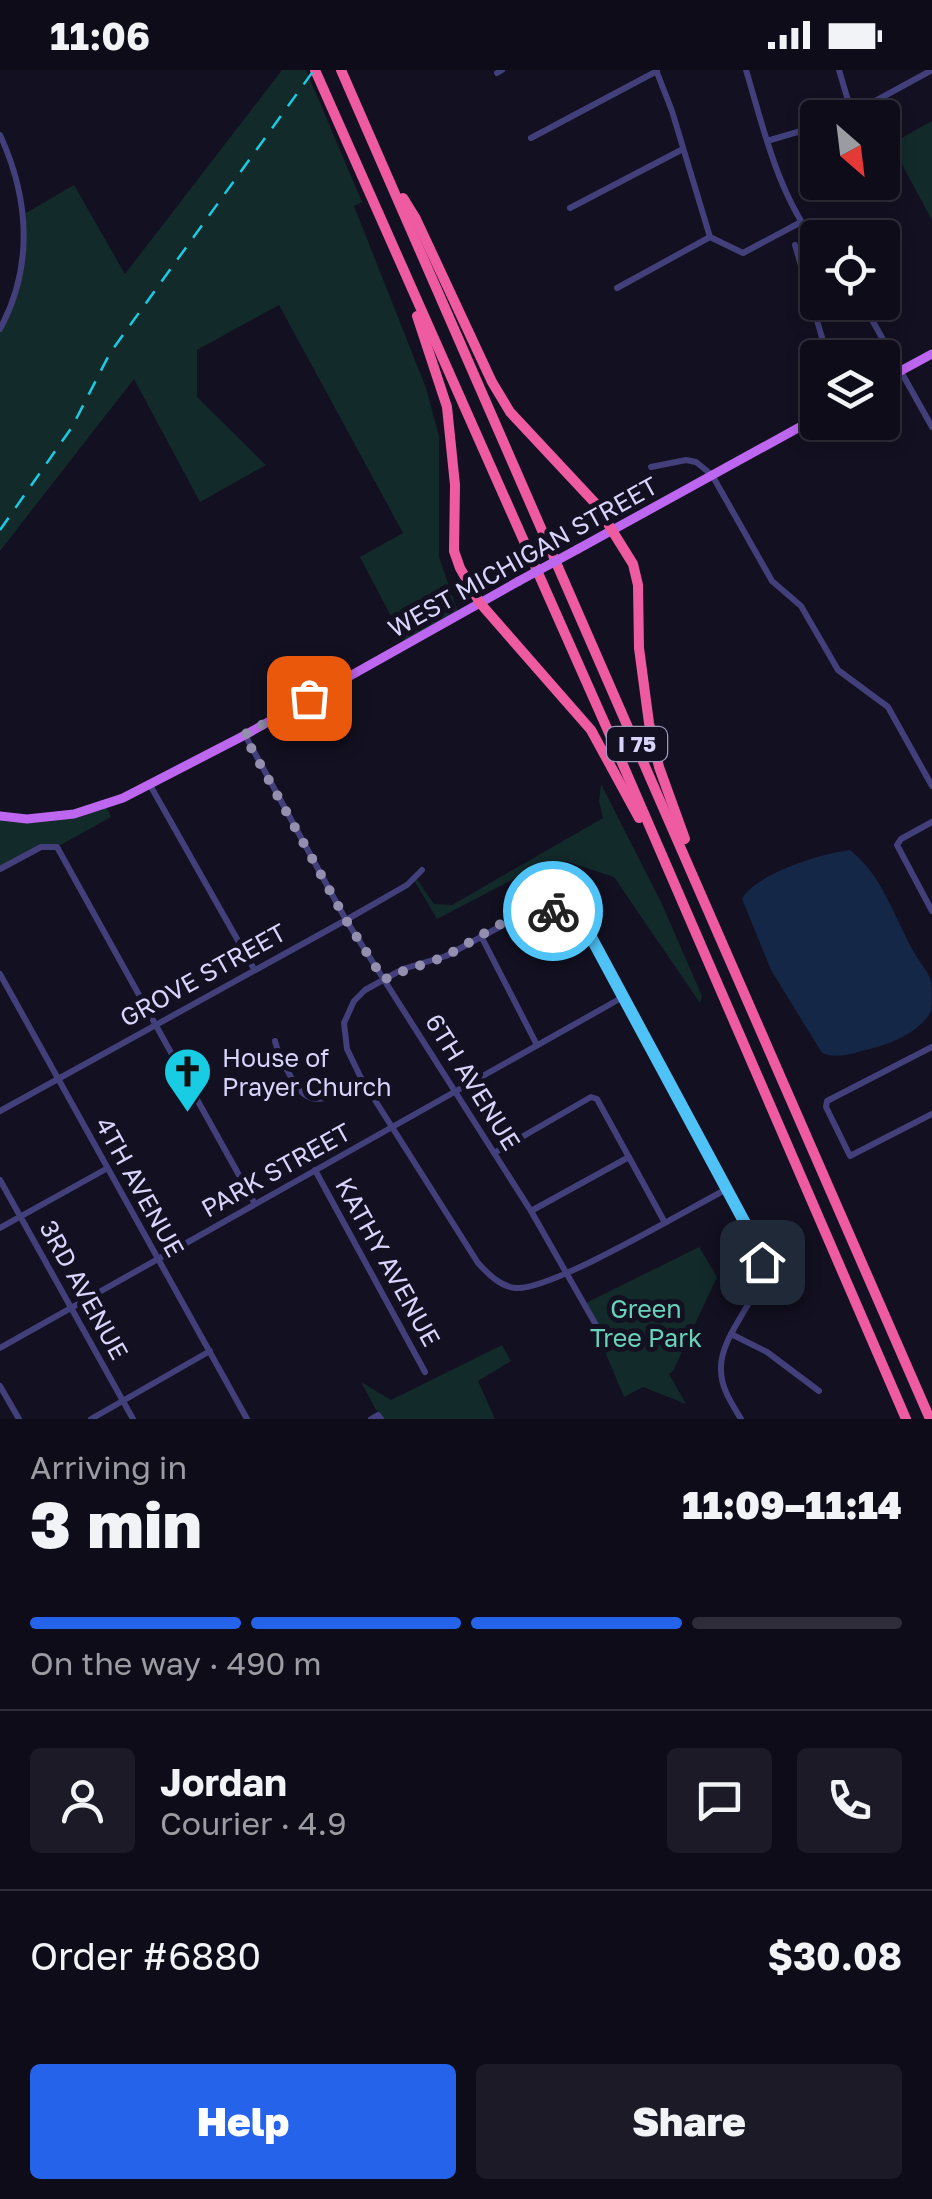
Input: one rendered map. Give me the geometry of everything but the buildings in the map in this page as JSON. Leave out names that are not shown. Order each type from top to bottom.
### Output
[{"type":"highway","name":"I 75","points":[[315,70],[906,1419]]},
{"type":"highway","name":"I 75","points":[[341,70],[930,1419]]},
{"type":"highway","points":[[388,176],[416,219],[492,382],[510,412],[594,503],[633,564],[649,724],[659,767],[700,888]]},
{"type":"highway","points":[[398,258],[447,408],[455,485],[454,550],[460,568],[480,603],[591,730],[668,870]]},
{"type":"main road","points":[[900,371],[932,354]]},
{"type":"main road","name":"WEST MICHIGAN STREET","points":[[0,816],[27,819],[74,814],[150,785],[800,427]]},
{"type":"street","points":[[746,70],[767,141],[800,220]]},
{"type":"street","points":[[839,70],[845,100]]},
{"type":"street","points":[[877,100],[932,70]]},
{"type":"street","points":[[531,138],[656,71],[710,237],[743,253],[800,223]]},
{"type":"street","points":[[767,141],[800,131]]},
{"type":"street","points":[[0,136],[16,174],[25,222],[19,278],[0,328]]},
{"type":"street","points":[[570,208],[683,149]]},
{"type":"street","points":[[616,288],[710,237]]},
{"type":"street","points":[[795,245],[823,340]]},
{"type":"street","points":[[900,371],[932,427]]},
{"type":"street","points":[[652,467],[686,460],[696,462],[712,475],[772,581],[801,606],[838,670],[888,708],[932,786]]},
{"type":"street","name":"6TH AVENUE","points":[[244,735],[346,920],[531,1211],[608,1346]]},
{"type":"street","points":[[150,785],[254,969]]},
{"type":"street","points":[[932,822],[897,844],[932,911]]},
{"type":"street","points":[[0,869],[42,847],[57,847],[255,1204]]},
{"type":"street","name":"GROVE STREET","points":[[0,1110],[346,920],[407,885],[422,870]]},
{"type":"street","points":[[727,1189],[567,1274],[536,1286],[512,1288],[489,1276],[361,1078],[346,1049],[344,1023],[354,1001],[403,969],[446,956],[528,912],[568,913],[585,926],[727,1189],[759,1249],[762,1262],[757,1284],[722,1353],[720,1369],[726,1394],[741,1419]]},
{"type":"street","points":[[481,936],[537,1045]]},
{"type":"street","name":"4TH AVENUE","points":[[0,974],[247,1419]]},
{"type":"street","name":"PARK STREET","points":[[0,1348],[623,997]]},
{"type":"street","points":[[275,1040],[295,1084],[308,1098],[328,1097],[361,1078]]},
{"type":"street","points":[[932,1047],[827,1102],[826,1106],[850,1156],[932,1114]]},
{"type":"street","points":[[494,1153],[591,1097],[597,1099],[664,1221]]},
{"type":"street","points":[[531,1211],[629,1157]]},
{"type":"street","points":[[0,1228],[106,1169]]},
{"type":"street","name":"KATHY AVENUE","points":[[315,1170],[426,1372]]},
{"type":"street","name":"3RD AVENUE","points":[[0,1180],[133,1419]]},
{"type":"street","points":[[731,1334],[767,1352],[819,1391]]},
{"type":"street","points":[[91,1419],[210,1351]]},
{"type":"street","points":[[0,1386],[18,1419]]},
{"type":"green space","points":[[282,70],[306,70],[362,202],[354,206],[426,388],[439,436],[439,557],[459,615],[406,645],[360,557],[403,533],[279,305],[197,350],[197,397],[266,465],[200,502],[134,379],[0,551],[0,329],[19,278],[24,214],[74,185],[125,274]]},
{"type":"green space","points":[[932,121],[932,220],[900,161],[900,139]]},
{"type":"green space","points":[[601,784],[661,902],[702,996],[700,1003],[614,877],[565,861],[535,868],[437,919],[414,880],[434,904],[452,905],[603,818]]},
{"type":"green space","points":[[105,804],[111,817],[57,847],[50,845],[0,869],[0,816],[27,819]]},
{"type":"green space","name":"Green Tree Park","points":[[699,1247],[717,1277],[669,1374],[686,1404],[643,1387],[624,1397],[606,1354],[608,1346],[586,1303]]},
{"type":"green space","points":[[502,1345],[511,1361],[478,1381],[495,1419],[381,1419],[361,1382],[391,1400]]},
{"type":"water","points":[[850,850],[880,885],[928,974],[931,1011],[914,1030],[897,1040],[835,1056],[822,1053],[771,970],[742,899],[775,873],[807,860]]},
{"type":"railway","points":[[0,530],[72,427],[110,353],[314,70]]},
{"type":"way so far","points":[[309,698],[244,735],[346,920],[384,980],[403,969],[446,956],[528,912],[553,911]]},
{"type":"place","name":"House of Prayer Church","points":[[187,1114]]},
{"type":"route","points":[[553,911],[568,913],[585,926],[759,1249],[762,1262]]}]
